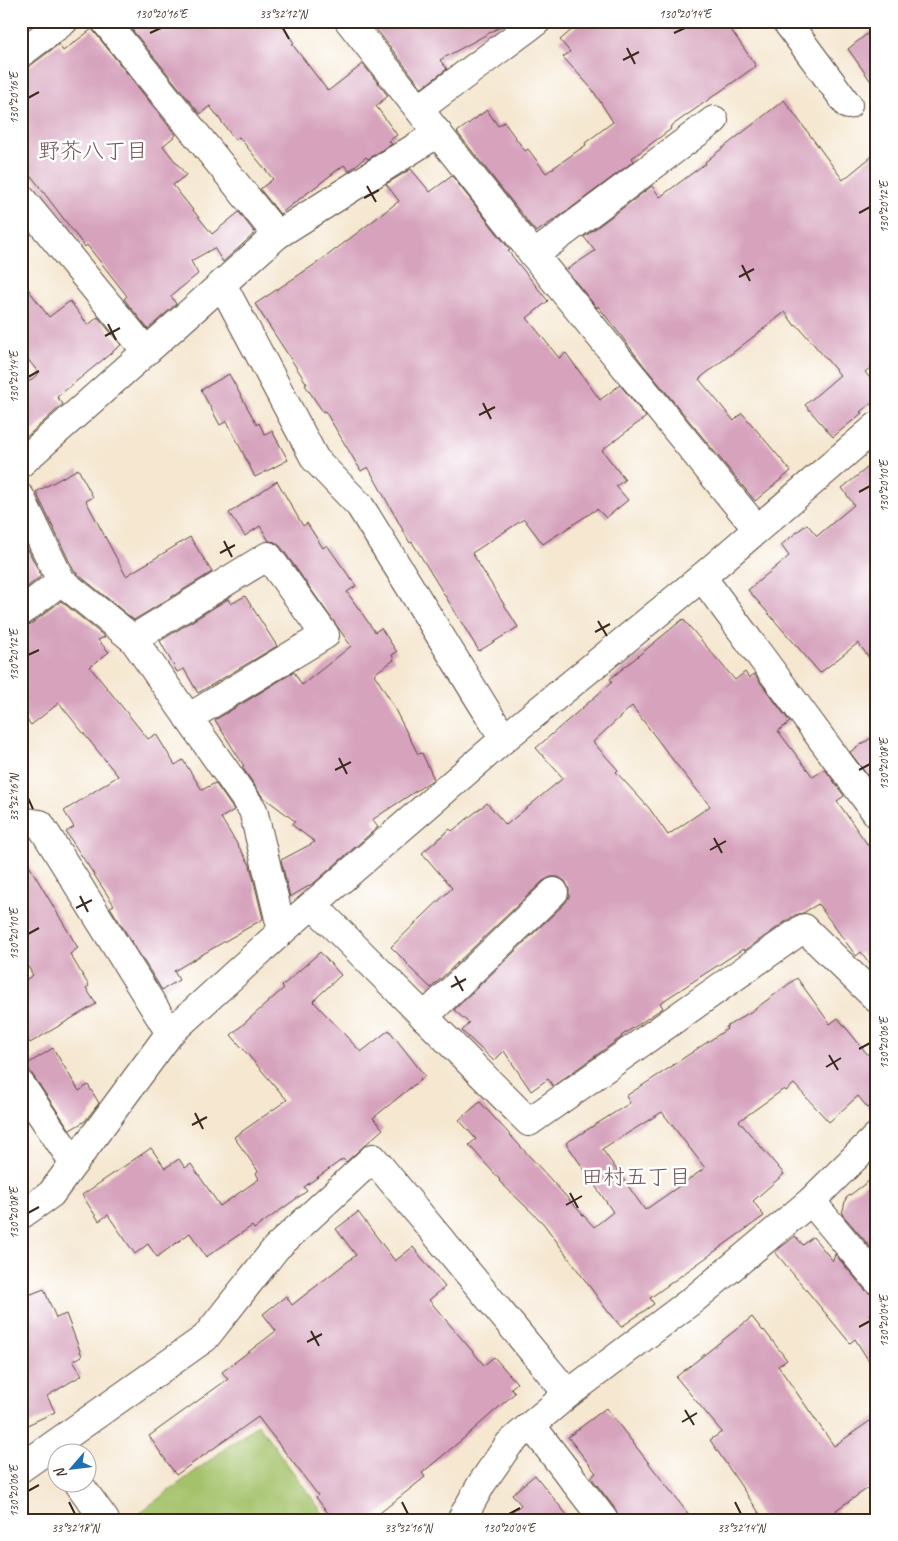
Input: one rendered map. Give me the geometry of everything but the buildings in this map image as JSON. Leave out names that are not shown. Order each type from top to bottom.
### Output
[{"type":"street","points":[[21,53],[64,21]]},
{"type":"street","points":[[104,21],[277,235]]},
{"type":"street","points":[[349,21],[534,255],[756,529]]},
{"type":"street","points":[[419,109],[537,21]]},
{"type":"street","points":[[786,21],[848,105]]},
{"type":"street","points":[[534,255],[714,120]]},
{"type":"street","points":[[21,463],[277,235],[438,133]]},
{"type":"street","points":[[21,198],[146,351]]},
{"type":"street","points":[[222,284],[315,459],[360,506],[504,739]]},
{"type":"street","points":[[21,1215],[51,1194],[170,1033],[282,932],[504,739],[702,576],[877,426]]},
{"type":"street","points":[[21,498],[61,580],[133,639],[253,810],[282,932]]},
{"type":"street","points":[[133,639],[268,556],[325,635],[188,718]]},
{"type":"street","points":[[702,576],[877,814]]},
{"type":"street","points":[[21,612],[61,580]]},
{"type":"street","points":[[21,821],[40,824],[170,1033]]},
{"type":"street","points":[[424,1017],[554,892]]},
{"type":"street","points":[[313,905],[529,1122],[804,928],[877,999]]},
{"type":"street","points":[[21,1086],[74,1163]]},
{"type":"street","points":[[461,1520],[482,1483],[509,1444],[568,1394],[694,1299],[811,1201],[877,1136]]},
{"type":"street","points":[[64,1444],[205,1338],[276,1248],[373,1158],[568,1394]]},
{"type":"street","points":[[811,1201],[877,1280]]},
{"type":"street","points":[[531,1425],[604,1520]]},
{"type":"street","points":[[21,1468],[48,1454]]},
{"type":"street","points":[[86,1494],[105,1520]]},
{"type":"green space","points":[[258,1424],[328,1520],[130,1520]]},
{"type":"district","name":"野芥八丁目","points":[[93,151]]},
{"type":"district","name":"田村五丁目","points":[[636,1177]]}]
